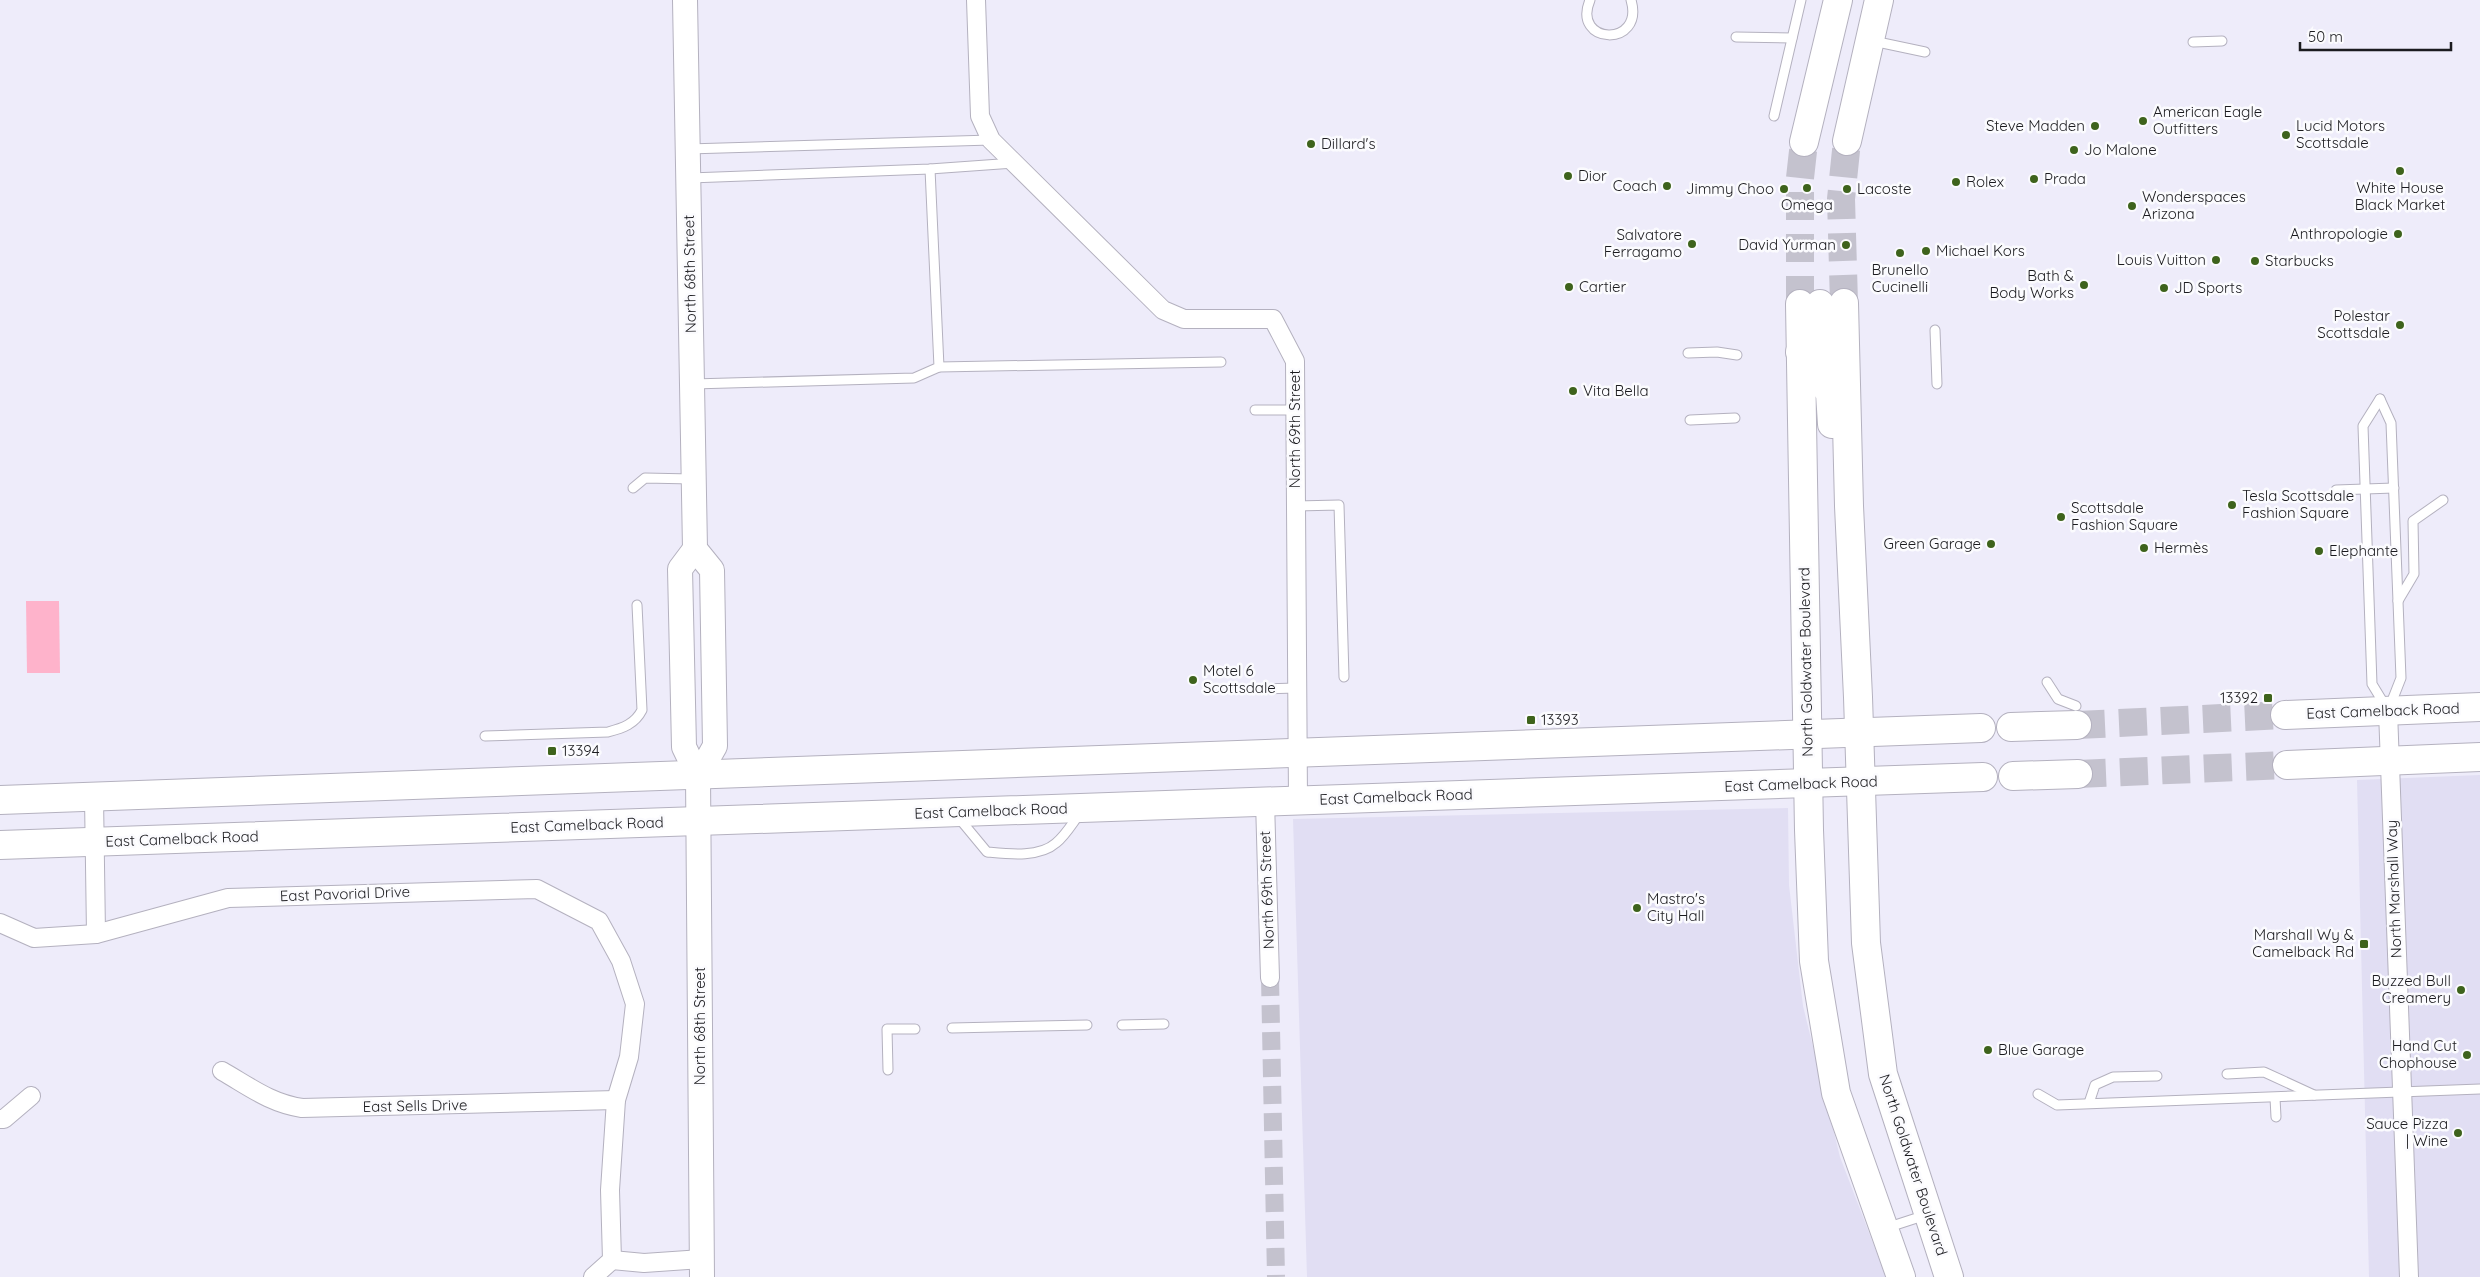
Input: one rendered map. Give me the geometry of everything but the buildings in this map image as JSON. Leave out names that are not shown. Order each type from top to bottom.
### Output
[{"type":"main road","points":[[1804,142],[1838,0]]},
{"type":"main road","points":[[1847,141],[1879,0]]},
{"type":"main road","name":"North Goldwater Boulevard","points":[[1901,1277],[1836,1093],[1821,1008],[1813,941],[1808,784],[1800,352],[1821,304],[1820,346],[1825,359],[1846,386],[1866,944],[1883,1074],[1949,1277]]},
{"type":"main road","points":[[1800,352],[1830,393],[1834,494],[1849,506]]},
{"type":"main road","name":"East Camelback Road","points":[[2285,715],[2480,707]]},
{"type":"main road","points":[[2011,727],[2077,716]]},
{"type":"main road","points":[[0,800],[1981,728]]},
{"type":"main road","points":[[2287,765],[2480,757]]},
{"type":"main road","points":[[2013,776],[2078,774]]},
{"type":"main road","name":"East Camelback Road","points":[[0,845],[1983,777]]},
{"type":"street","name":"North 68th Street","points":[[684,0],[695,549],[680,569],[684,746],[698,776],[702,1268]]},
{"type":"street","name":"North 69th Street","points":[[976,0],[980,116],[990,140],[1163,310],[1184,319],[1272,319],[1295,361],[1298,800]]},
{"type":"street","name":"North 68th Street","points":[[695,549],[712,570],[715,746],[698,776]]},
{"type":"street","name":"North Marshall Way","points":[[2388,711],[2409,1277]]},
{"type":"street","points":[[94,797],[96,934]]},
{"type":"street","name":"North 69th Street","points":[[1265,801],[1270,978]]},
{"type":"street","name":"East Pavorial Drive","points":[[0,923],[34,938],[96,934],[228,898],[537,889],[599,920],[621,962],[635,1004],[629,1056],[616,1100]]},
{"type":"street","name":"East Sells Drive","points":[[222,1071],[282,1105],[302,1108],[616,1100]]},
{"type":"street","points":[[0,1119],[4,1118],[31,1096]]},
{"type":"street","points":[[612,1260],[610,1190],[616,1100]]},
{"type":"street","points":[[593,1277],[612,1260],[702,1268]]},
{"type":"lane","points":[[1590,0],[1586,17],[1589,25],[1597,33],[1608,36],[1621,33],[1629,26],[1633,19],[1634,10],[1631,0]]},
{"type":"lane","points":[[1774,116],[1801,0]]},
{"type":"lane","points":[[1736,37],[1792,38]]},
{"type":"lane","points":[[1870,40],[1924,52]]},
{"type":"lane","points":[[2193,42],[2222,41]]},
{"type":"lane","points":[[688,149],[990,140]]},
{"type":"lane","points":[[688,178],[930,169],[1015,163]]},
{"type":"lane","points":[[930,169],[939,367]]},
{"type":"lane","points":[[1935,330],[1936,384]]},
{"type":"lane","points":[[1688,353],[1717,352],[1737,355]]},
{"type":"lane","points":[[693,384],[914,378],[939,367],[1221,362]]},
{"type":"lane","points":[[2380,399],[2391,422],[2401,678],[2388,711],[2372,684],[2363,426],[2380,399]]},
{"type":"lane","points":[[1255,410],[1295,410]]},
{"type":"lane","points":[[1690,420],[1735,418]]},
{"type":"lane","points":[[633,488],[645,478],[694,479]]},
{"type":"lane","points":[[2336,490],[2394,488]]},
{"type":"lane","points":[[2398,601],[2414,574],[2413,521],[2443,500]]},
{"type":"lane","points":[[1296,506],[1339,505],[1344,676]]},
{"type":"lane","points":[[484,736],[608,732],[624,728],[637,719],[642,710],[637,605]]},
{"type":"lane","points":[[2046,682],[2058,699],[2077,716]]},
{"type":"lane","points":[[1260,689],[1296,688]]},
{"type":"lane","points":[[954,812],[988,852],[1007,854],[1044,851],[1056,843],[1085,808]]},
{"type":"lane","points":[[1122,1025],[1164,1024]]},
{"type":"lane","points":[[952,1028],[1086,1025]]},
{"type":"lane","points":[[888,1070],[887,1030],[915,1029]]},
{"type":"lane","points":[[2227,1074],[2264,1072],[2317,1096]]},
{"type":"lane","points":[[2089,1103],[2095,1085],[2113,1077],[2156,1076]]},
{"type":"lane","points":[[2038,1094],[2057,1105],[2480,1089]]},
{"type":"lane","points":[[2276,1098],[2276,1116]]},
{"type":"lane","points":[[1883,1229],[1928,1214]]},
{"type":"shaded area","points":[[26,601],[59,601],[60,673],[27,673]]},
{"type":"shaded area","points":[[2480,775],[2480,1277],[2369,1277],[2357,780]]},
{"type":"shaded area","points":[[1788,808],[1789,885],[1803,1006],[1840,1157],[1886,1277],[1307,1277],[1293,819]]},
{"type":"tunnel","points":[[1844,303],[1841,199],[1847,141]]},
{"type":"tunnel","points":[[1800,304],[1800,178],[1804,142]]},
{"type":"tunnel","points":[[2077,725],[2285,715]]},
{"type":"tunnel","points":[[2078,774],[2287,765]]},
{"type":"tunnel","points":[[1270,978],[1276,1277]]},
{"type":"place","name":"American Eagle Outfitters","points":[[2143,121]]},
{"type":"place","name":"Steve Madden","points":[[2095,126]]},
{"type":"place","name":"Lucid Motors Scottsdale","points":[[2286,135]]},
{"type":"place","name":"Dillard's","points":[[1311,144]]},
{"type":"place","name":"Jo Malone","points":[[2074,150]]},
{"type":"place","name":"White House Black Market","points":[[2400,171]]},
{"type":"place","name":"Dior","points":[[1568,176]]},
{"type":"place","name":"Prada","points":[[2034,179]]},
{"type":"place","name":"Rolex","points":[[1956,182]]},
{"type":"place","name":"Coach","points":[[1667,186]]},
{"type":"place","name":"Omega","points":[[1807,188]]},
{"type":"place","name":"Jimmy Choo","points":[[1784,189]]},
{"type":"place","name":"Lacoste","points":[[1847,189]]},
{"type":"place","name":"Wonderspaces Arizona","points":[[2132,206]]},
{"type":"place","name":"Anthropologie","points":[[2398,234]]},
{"type":"place","name":"Salvatore Ferragamo","points":[[1692,244]]},
{"type":"place","name":"David Yurman","points":[[1846,245]]},
{"type":"place","name":"Michael Kors","points":[[1926,251]]},
{"type":"place","name":"Brunello Cucinelli","points":[[1900,253]]},
{"type":"place","name":"Louis Vuitton","points":[[2216,260]]},
{"type":"place","name":"Starbucks","points":[[2255,261]]},
{"type":"place","name":"Bath & Body Works","points":[[2084,285]]},
{"type":"place","name":"Cartier","points":[[1569,287]]},
{"type":"place","name":"JD Sports","points":[[2164,288]]},
{"type":"place","name":"Polestar Scottsdale","points":[[2400,325]]},
{"type":"place","name":"Vita Bella","points":[[1573,391]]},
{"type":"place","name":"Tesla Scottsdale Fashion Square","points":[[2232,505]]},
{"type":"place","name":"Scottsdale Fashion Square","points":[[2061,517]]},
{"type":"place","name":"Green Garage","points":[[1991,544]]},
{"type":"place","name":"Hermès","points":[[2144,548]]},
{"type":"place","name":"Elephante","points":[[2319,551]]},
{"type":"place","name":"Motel 6 Scottsdale","points":[[1193,680]]},
{"type":"place","name":"13392","points":[[2268,698]]},
{"type":"place","name":"13393","points":[[1531,720]]},
{"type":"place","name":"13394","points":[[552,751]]},
{"type":"place","name":"Mastro's City Hall","points":[[1637,908]]},
{"type":"place","name":"Marshall Wy & Camelback Rd","points":[[2364,944]]},
{"type":"place","name":"Buzzed Bull Creamery","points":[[2461,990]]},
{"type":"place","name":"Blue Garage","points":[[1988,1050]]},
{"type":"place","name":"Hand Cut Chophouse","points":[[2467,1055]]},
{"type":"place","name":"Sauce Pizza | Wine","points":[[2458,1133]]}]
